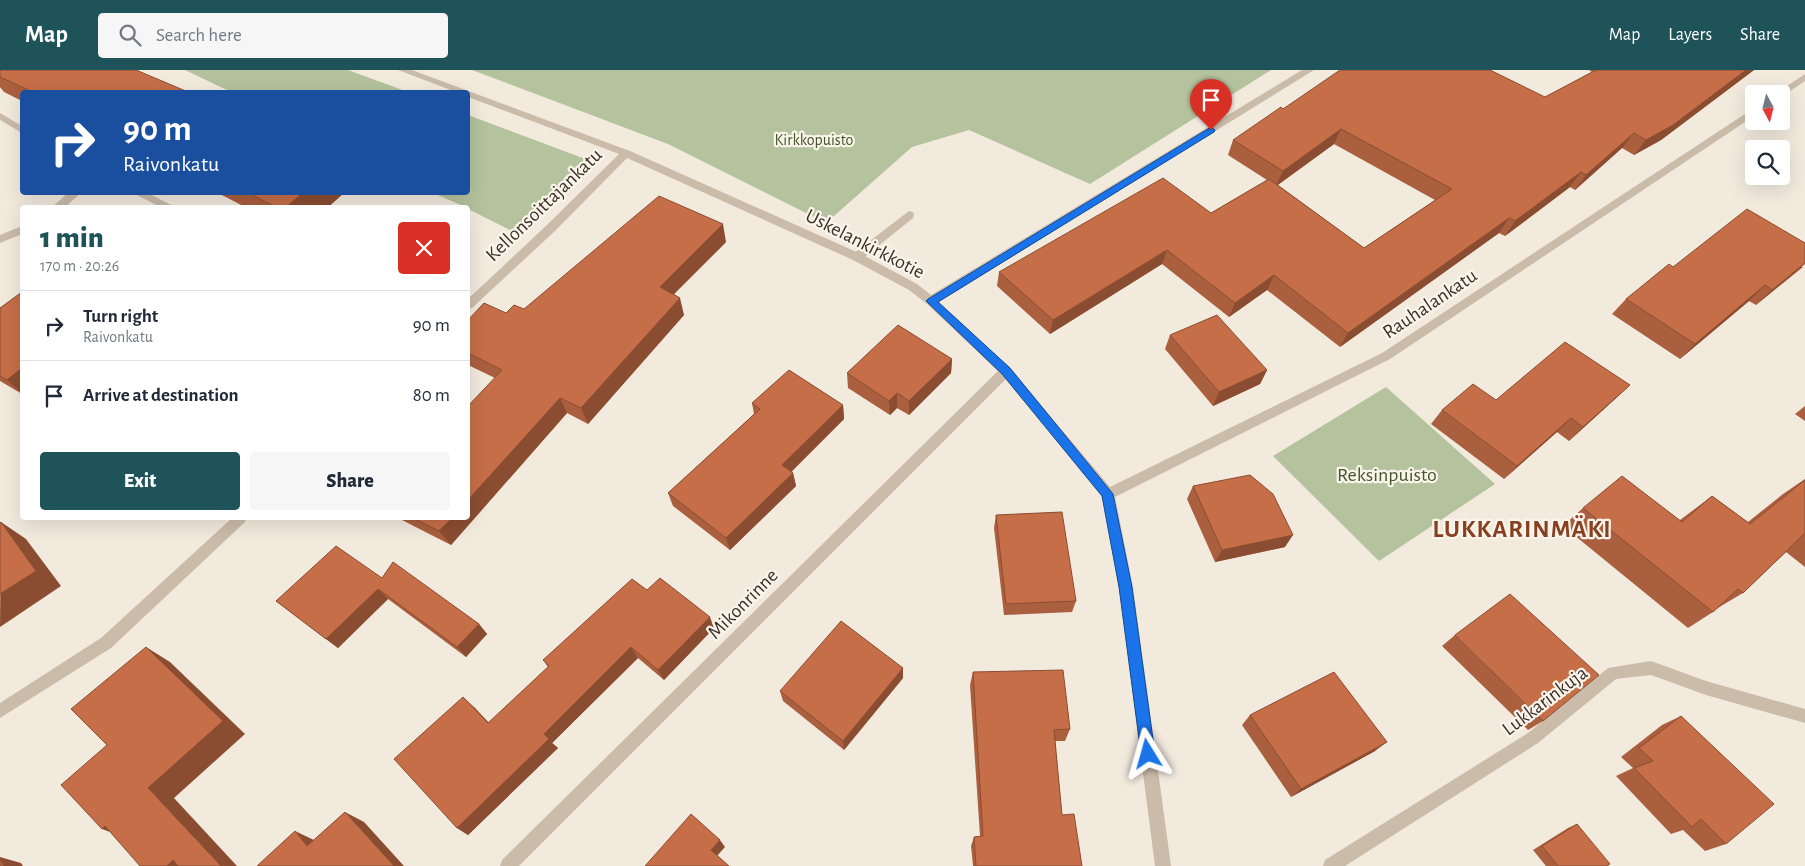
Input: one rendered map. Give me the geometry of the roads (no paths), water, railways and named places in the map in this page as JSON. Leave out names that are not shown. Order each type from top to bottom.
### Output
[{"type":"street","points":[[403,70],[458,90]]},
{"type":"street","points":[[931,301],[1309,70]]},
{"type":"street","points":[[1790,87],[1805,77]]},
{"type":"street","name":"Uskelankirkkotie","points":[[470,95],[626,153],[857,257],[913,287],[931,301],[1006,371],[1108,494],[1126,587],[1163,866]]},
{"type":"street","points":[[0,116],[20,129]]},
{"type":"street","name":"Rauhalankatu","points":[[1108,494],[1386,356],[1745,117]]},
{"type":"street","name":"Kellonsoittajankatu","points":[[470,303],[626,153]]},
{"type":"street","points":[[60,205],[73,195]]},
{"type":"street","points":[[143,195],[165,205]]},
{"type":"street","points":[[857,257],[909,215]]},
{"type":"street","points":[[0,239],[20,231]]},
{"type":"street","name":"Mikonrinne","points":[[508,866],[1006,371]]},
{"type":"street","points":[[0,711],[106,643],[238,520]]},
{"type":"street","name":"Lukkarinkuja","points":[[1331,866],[1533,738],[1613,673],[1650,668],[1706,688],[1805,716]]},
{"type":"district","name":"LUKKARINMÄKI","points":[[1522,529]]},
{"type":"park label","name":"Kirkkopuisto","points":[[814,140]]},
{"type":"park label","name":"Reksinpuisto","points":[[1387,475]]}]
